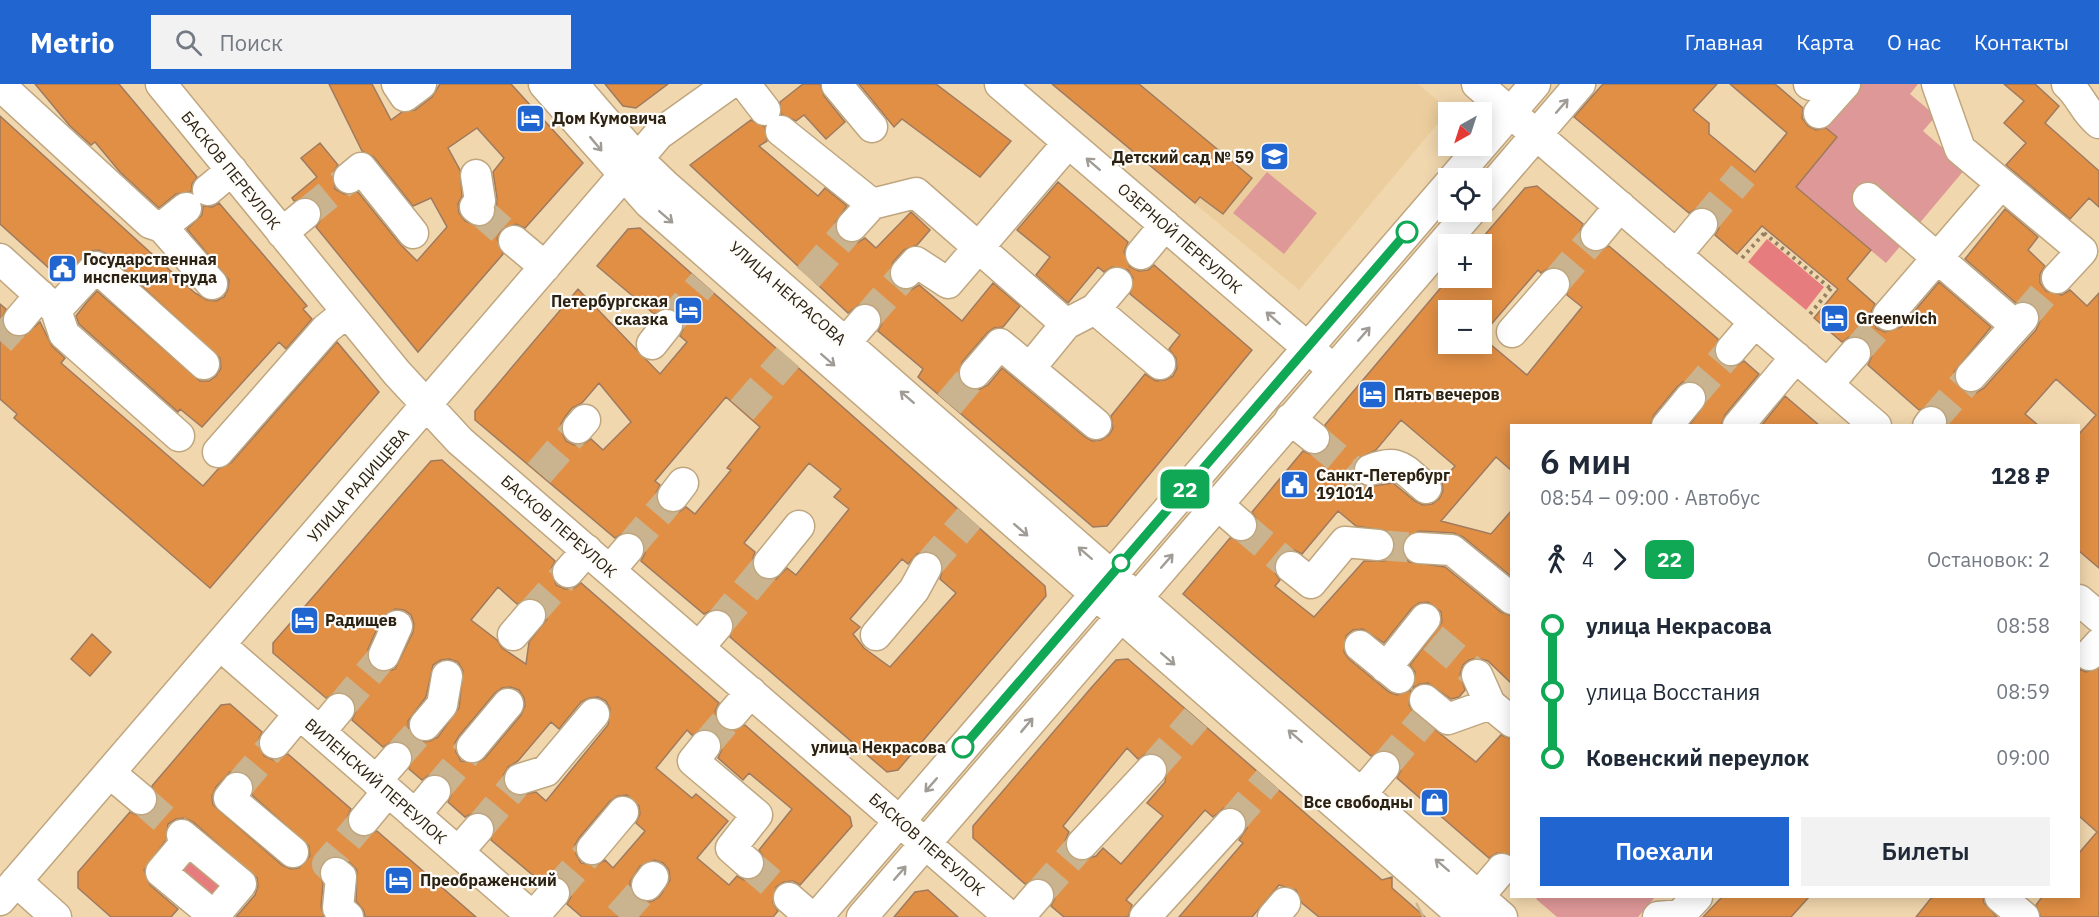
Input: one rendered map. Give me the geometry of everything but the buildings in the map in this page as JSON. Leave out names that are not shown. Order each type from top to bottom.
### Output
[{"type":"street","points":[[397,84],[405,96],[421,84]]},
{"type":"street","name":"УЛИЦА НЕКРАСОВА","points":[[544,84],[631,168],[800,286],[845,343],[942,413],[1102,585],[1361,794],[1471,907]]},
{"type":"street","name":"УЛИЦА НЕКРАСОВА","points":[[573,84],[631,168],[711,273],[977,508],[1102,585]]},
{"type":"street","name":"УЛИЦА РАДИЩЕВА","points":[[8,891],[659,135],[729,84]]},
{"type":"street","points":[[745,84],[773,120],[872,204]]},
{"type":"street","name":"ОЗЕРНОЙ ПЕРЕУЛОК","points":[[1000,84],[1334,369]]},
{"type":"street","points":[[1478,84],[1874,424]]},
{"type":"street","points":[[1463,168],[1535,84]]},
{"type":"street","points":[[1492,186],[1580,84]]},
{"type":"street","points":[[1813,94],[1845,84]]},
{"type":"street","points":[[1937,84],[1960,149],[2001,184],[2090,246],[2058,278]]},
{"type":"street","name":"БАСКОВ ПЕРЕУЛОК","points":[[164,85],[282,233],[426,405],[460,441],[530,483],[578,561],[619,560],[708,636],[751,692],[1010,917]]},
{"type":"street","points":[[837,85],[872,127]]},
{"type":"street","points":[[2071,85],[2085,111],[2099,123]]},
{"type":"street","points":[[0,86],[150,223],[162,227],[212,284]]},
{"type":"street","points":[[906,273],[916,262],[948,282],[1068,142]]},
{"type":"street","points":[[349,178],[361,168],[413,232]]},
{"type":"street","points":[[162,227],[232,170]]},
{"type":"street","points":[[476,175],[480,201],[475,207],[479,210]]},
{"type":"street","points":[[1887,315],[2001,184]]},
{"type":"street","points":[[852,226],[872,204],[916,193],[1066,324]]},
{"type":"street","points":[[817,917],[1438,197]]},
{"type":"street","points":[[1868,198],[1938,258],[2019,322],[1971,376]]},
{"type":"street","points":[[1596,235],[1620,206]]},
{"type":"street","points":[[282,233],[305,214]]},
{"type":"street","points":[[862,917],[1461,222]]},
{"type":"street","points":[[1676,255],[1702,224]]},
{"type":"street","points":[[1141,254],[1165,225]]},
{"type":"street","points":[[514,241],[545,267]]},
{"type":"street","points":[[0,259],[48,303],[64,334],[179,436]]},
{"type":"street","points":[[19,320],[48,303],[96,267],[204,364]]},
{"type":"street","points":[[1030,368],[1066,324],[1095,309],[1117,283]]},
{"type":"street","points":[[1512,333],[1554,284]]},
{"type":"street","points":[[1095,309],[1160,364]]},
{"type":"street","points":[[218,452],[326,330],[347,312]]},
{"type":"street","points":[[845,343],[865,320]]},
{"type":"street","points":[[1731,350],[1755,322]]},
{"type":"street","points":[[975,373],[1000,344],[1096,424]]},
{"type":"street","points":[[1828,384],[1854,353]]},
{"type":"street","points":[[1740,424],[1796,357]]},
{"type":"street","points":[[1669,424],[1690,398]]},
{"type":"street","points":[[1290,419],[1314,438]]},
{"type":"street","points":[[1370,470],[1388,463],[1400,466],[1426,488]]},
{"type":"street","points":[[1217,504],[1241,525]]},
{"type":"street","points":[[768,563],[799,526]]},
{"type":"street","points":[[1291,567],[1311,583],[1345,542],[1378,545]]},
{"type":"street","points":[[1419,548],[1452,550],[1510,597]]},
{"type":"street","points":[[876,636],[914,590],[926,568]]},
{"type":"street","points":[[2080,601],[2099,617]]},
{"type":"street","name":"УЛИЦА НЕКРАСОВА","points":[[1127,607],[1205,708],[1432,906],[1471,907],[1502,917]]},
{"type":"street","points":[[384,655],[397,626]]},
{"type":"street","points":[[1360,646],[1392,673],[1426,628]]},
{"type":"street","name":"ВИЛЕНСКИЙ ПЕРЕУЛОК","points":[[220,645],[533,917]]},
{"type":"street","points":[[1430,706],[1448,719],[1501,713],[1478,675]]},
{"type":"street","points":[[425,725],[442,705],[447,676]]},
{"type":"street","points":[[732,714],[751,692]]},
{"type":"street","points":[[472,747],[508,704]]},
{"type":"street","points":[[275,743],[339,709]]},
{"type":"street","points":[[520,779],[546,771],[594,714]]},
{"type":"street","points":[[705,746],[693,761],[758,815],[731,848],[748,863]]},
{"type":"street","points":[[364,820],[396,758]]},
{"type":"street","points":[[1361,794],[1384,767]]},
{"type":"street","points":[[1082,844],[1151,770]]},
{"type":"street","points":[[110,773],[141,800]]},
{"type":"street","points":[[237,788],[229,798],[293,852]]},
{"type":"street","points":[[415,815],[435,791]]},
{"type":"street","points":[[592,849],[624,812]]},
{"type":"street","points":[[1145,917],[1230,824]]},
{"type":"street","points":[[458,852],[478,829]]},
{"type":"street","points":[[1471,907],[1502,869]]},
{"type":"street","points":[[336,873],[341,877],[338,908],[348,917]]},
{"type":"street","points":[[8,891],[56,917]]},
{"type":"street","points":[[533,917],[554,893]]},
{"type":"street","points":[[1019,917],[1038,895]]},
{"type":"street","points":[[1658,917],[1680,915],[1696,898]]},
{"type":"street","points":[[2001,898],[2024,917]]},
{"type":"path","points":[[1742,258],[1765,231],[1832,287],[1810,314]]},
{"type":"shaded area","name":"Детский сад № 59","points":[[1104,84],[1418,84],[1439,102],[1438,123],[1299,290],[1082,110]]},
{"type":"shaded area","points":[[1835,84],[1918,84],[1910,94],[1936,116],[1923,131],[1966,168],[1886,263],[1795,187],[1837,137],[1811,115]]},
{"type":"shaded area","points":[[1267,172],[1317,213],[1284,254],[1233,213]]},
{"type":"shaded area","points":[[1767,239],[1824,287],[1806,310],[1748,262]]},
{"type":"shaded area","points":[[190,848],[232,883],[212,907],[170,872]]},
{"type":"shaded area","points":[[1654,898],[1638,917],[1557,917],[1536,899]]},
{"type":"tunnel","points":[[1702,224],[1743,175]]},
{"type":"tunnel","points":[[305,214],[349,178]]},
{"type":"tunnel","points":[[479,210],[514,241]]},
{"type":"tunnel","points":[[808,277],[852,226]]},
{"type":"tunnel","points":[[1554,284],[1596,235]]},
{"type":"tunnel","points":[[865,320],[906,273]]},
{"type":"tunnel","points":[[2023,318],[2057,278]]},
{"type":"tunnel","points":[[667,325],[703,283]]},
{"type":"tunnel","points":[[1855,353],[1888,315]]},
{"type":"tunnel","points":[[0,341],[19,320]]},
{"type":"tunnel","points":[[1690,398],[1731,350]]},
{"type":"tunnel","points":[[742,410],[788,357]]},
{"type":"tunnel","points":[[949,404],[975,373]]},
{"type":"tunnel","points":[[1931,422],[1971,376]]},
{"type":"tunnel","points":[[539,473],[578,428]]},
{"type":"tunnel","points":[[1314,438],[1357,474],[1370,470]]},
{"type":"tunnel","points":[[628,549],[673,496]]},
{"type":"tunnel","points":[[926,568],[969,518]]},
{"type":"tunnel","points":[[1241,525],[1291,567]]},
{"type":"tunnel","points":[[1378,545],[1419,548]]},
{"type":"tunnel","points":[[717,626],[769,563]]},
{"type":"tunnel","points":[[530,615],[568,572]]},
{"type":"tunnel","points":[[1433,638],[1477,675]]},
{"type":"tunnel","points":[[339,709],[384,655]]},
{"type":"tunnel","points":[[1384,767],[1431,711]]},
{"type":"tunnel","points":[[705,746],[732,714]]},
{"type":"tunnel","points":[[1151,770],[1196,718]]},
{"type":"tunnel","points":[[396,758],[425,725]]},
{"type":"tunnel","points":[[237,788],[275,743]]},
{"type":"tunnel","points":[[435,791],[472,747]]},
{"type":"tunnel","points":[[478,829],[520,779]]},
{"type":"tunnel","points":[[1230,824],[1268,780]]},
{"type":"tunnel","points":[[141,799],[182,835]]},
{"type":"tunnel","points":[[336,873],[327,864],[364,820]]},
{"type":"tunnel","points":[[1038,895],[1082,844]]},
{"type":"tunnel","points":[[554,893],[592,849]]},
{"type":"tunnel","points":[[748,863],[789,898]]},
{"type":"tunnel","points":[[619,917],[647,885]]},
{"type":"bus line","name":"22","points":[[963,747],[1407,232]]},
{"type":"place","name":"Дом Кумовича","points":[[531,118]]},
{"type":"place","name":"Детский сад № 59","points":[[1275,157]]},
{"type":"place","name":"Государственная инспекция труда","points":[[62,268]]},
{"type":"place","name":"Петербургская сказка","points":[[689,310]]},
{"type":"place","name":"Greenwich","points":[[1835,318]]},
{"type":"place","name":"Пять вечеров","points":[[1373,394]]},
{"type":"place","name":"Санкт-Петербург 191014","points":[[1295,484]]},
{"type":"place","name":"Радищев","points":[[304,620]]},
{"type":"place","name":"улица Некрасова","points":[[963,747]]},
{"type":"place","name":"Все свободны","points":[[1434,802]]},
{"type":"place","name":"Преображенский","points":[[399,880]]}]
